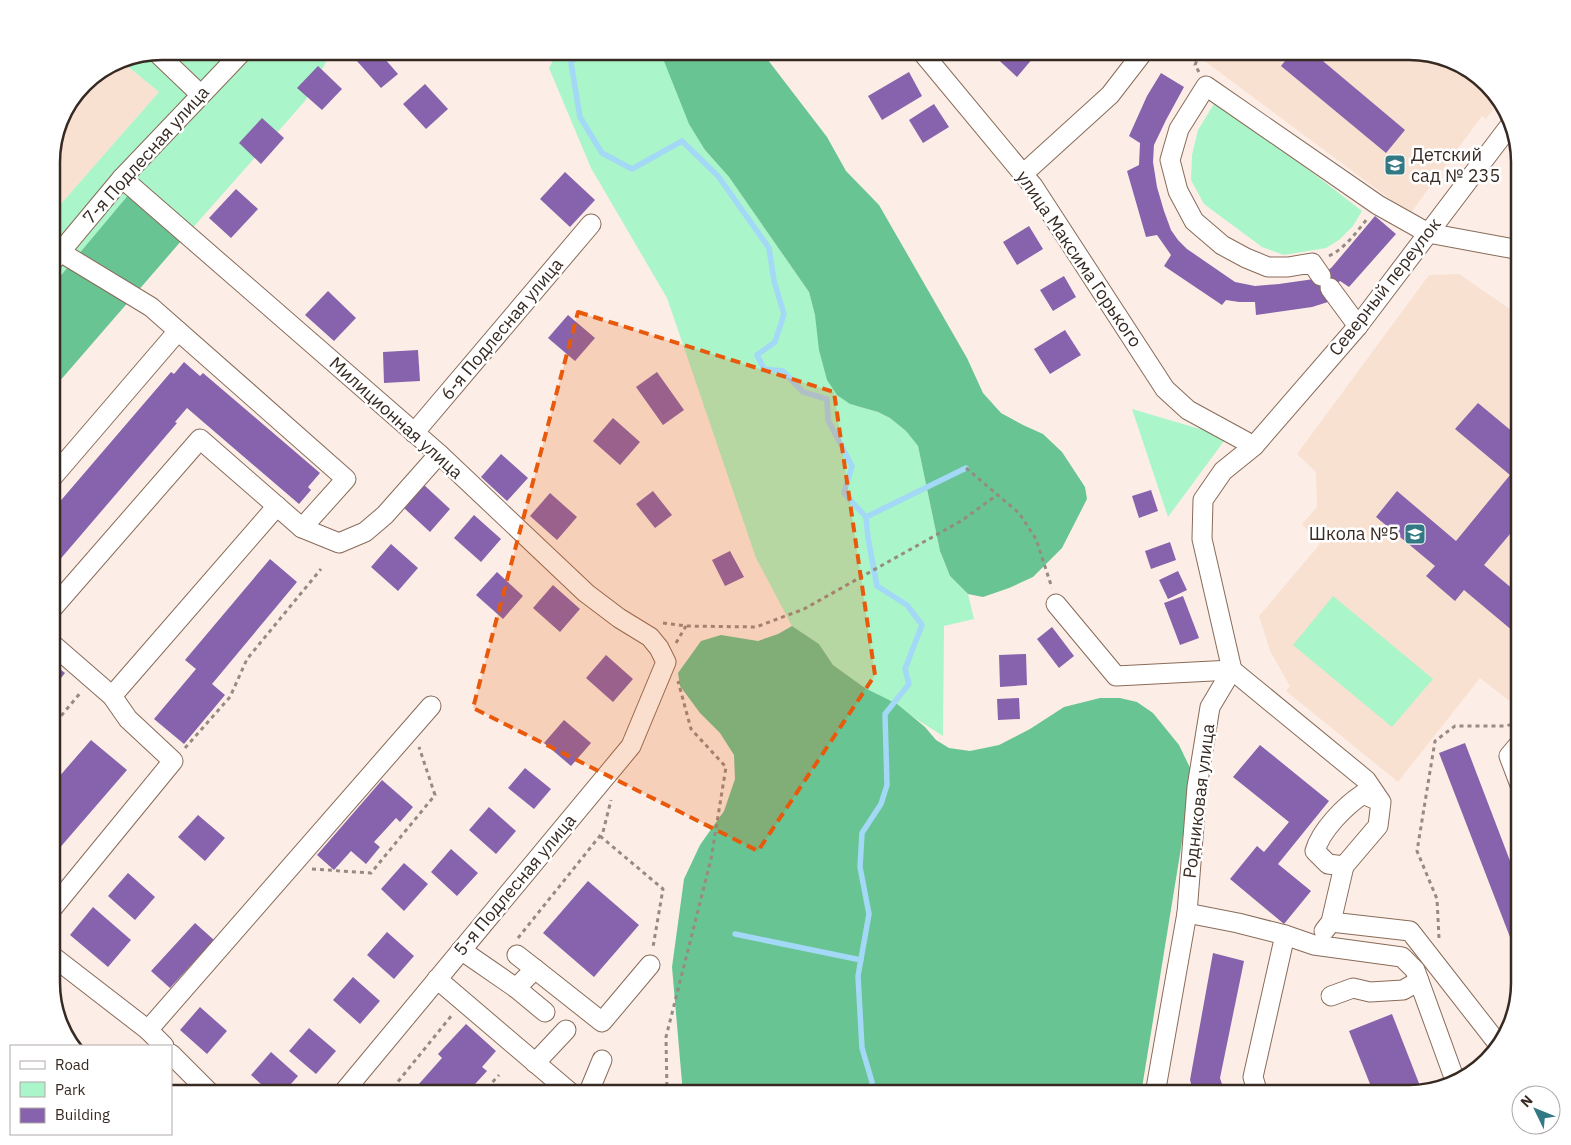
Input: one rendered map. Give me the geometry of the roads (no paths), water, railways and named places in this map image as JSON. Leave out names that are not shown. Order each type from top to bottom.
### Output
[{"type":"street","points":[[164,60],[200,94]]},
{"type":"street","name":"7-я Подлесная улица","points":[[60,247],[200,94],[234,60]]},
{"type":"street","name":"улица Максима Горького","points":[[928,60],[1033,186],[1165,389],[1188,410],[1254,446]]},
{"type":"street","points":[[1023,174],[1110,95],[1137,60]]},
{"type":"street","points":[[1358,326],[1321,275],[1288,266],[1268,267],[1246,258],[1222,245],[1194,221],[1178,191],[1170,160],[1179,129],[1206,86],[1378,205],[1428,233],[1511,248]]},
{"type":"street","name":"Северный переулок","points":[[1254,446],[1358,326],[1506,131]]},
{"type":"street","name":"Милиционная улица","points":[[122,178],[439,454],[586,593],[619,618],[650,637],[659,648],[666,662]]},
{"type":"street","name":"6-я Подлесная улица","points":[[414,433],[591,224]]},
{"type":"street","points":[[60,257],[151,307],[346,479],[302,528]]},
{"type":"street","points":[[60,470],[178,331]]},
{"type":"street","points":[[60,601],[200,439],[302,528],[339,543],[365,532],[385,514],[439,454]]},
{"type":"street","points":[[1254,446],[1223,471],[1203,500],[1202,539],[1232,670],[1366,780],[1381,802],[1378,826],[1344,866],[1331,922],[1314,945]]},
{"type":"street","points":[[112,696],[277,506]]},
{"type":"street","points":[[1056,604],[1116,676],[1232,670]]},
{"type":"street","points":[[60,650],[112,696],[128,719],[173,761],[60,900]]},
{"type":"street","name":"5-я Подлесная улица","points":[[349,1085],[631,746],[666,662]]},
{"type":"street","name":"Родниковая улица","points":[[1157,1085],[1187,914],[1197,787],[1210,707],[1232,670]]},
{"type":"street","points":[[148,1030],[431,706]]},
{"type":"street","points":[[1344,866],[1328,864],[1315,851],[1318,840],[1349,804],[1363,794],[1381,802]]},
{"type":"street","points":[[1187,914],[1238,923],[1285,935],[1314,945],[1402,957],[1415,970],[1453,1074]]},
{"type":"street","points":[[1331,922],[1410,931],[1494,1039]]},
{"type":"street","points":[[1256,1085],[1254,1077],[1285,935]]},
{"type":"street","points":[[517,948],[535,969],[602,1022],[650,965]]},
{"type":"street","points":[[461,950],[516,988],[545,1012]]},
{"type":"street","points":[[60,961],[148,1030],[163,1045]]},
{"type":"street","points":[[516,988],[535,969]]},
{"type":"street","points":[[437,979],[535,1063],[556,1085]]},
{"type":"street","points":[[1331,996],[1353,988],[1370,992],[1403,990],[1419,981]]},
{"type":"street","points":[[535,1063],[566,1030]]},
{"type":"street","points":[[172,1055],[202,1085]]},
{"type":"street","points":[[592,1085],[602,1060]]},
{"type":"waterway","points":[[573,60],[571,63],[580,117],[602,153],[632,169],[682,141],[718,176],[769,248],[774,281],[784,314],[775,342],[757,355],[764,369],[783,371],[803,392],[827,399],[828,420],[852,466],[844,493],[866,517],[877,586],[907,605],[922,625],[905,669],[909,684],[885,714],[887,785],[881,804],[862,833],[860,867],[869,914],[858,976],[862,1048],[872,1085]]},
{"type":"waterway","points":[[866,517],[966,468]]},
{"type":"waterway","points":[[735,934],[861,960]]},
{"type":"place","name":"Детский сад № 235","points":[[1395,165]]},
{"type":"place","name":"Школа №5","points":[[1415,534]]}]
